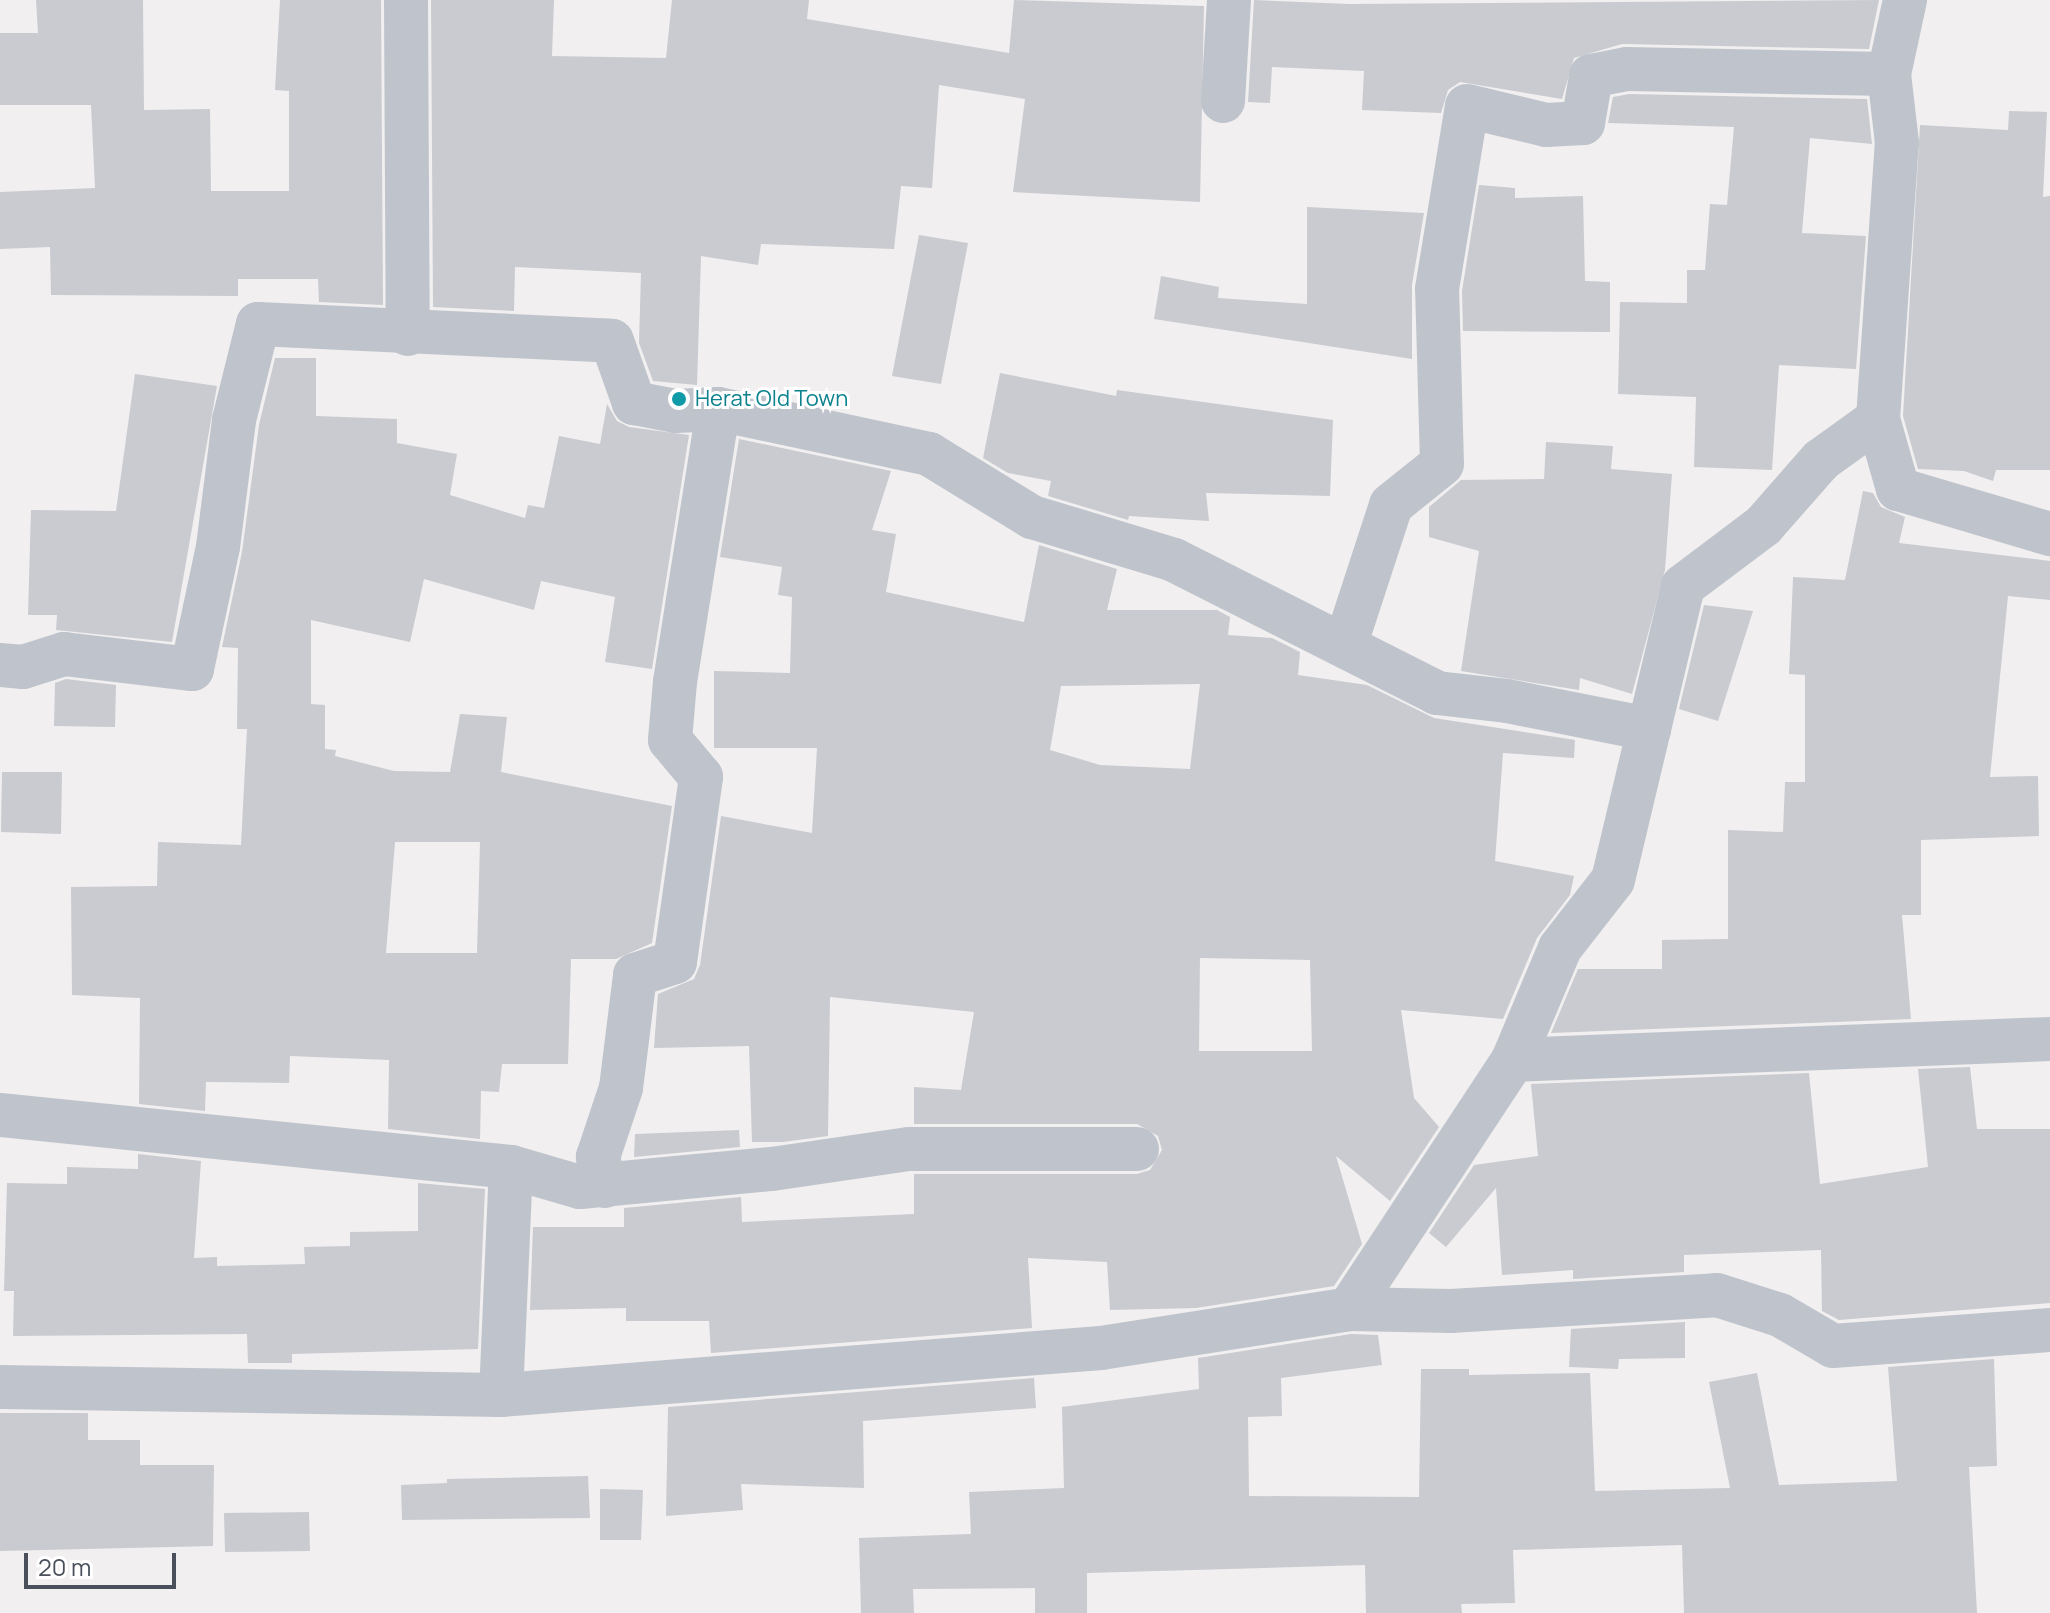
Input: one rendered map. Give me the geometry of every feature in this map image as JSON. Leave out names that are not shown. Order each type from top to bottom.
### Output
[{"type":"street","points":[[406,0],[408,334]]},
{"type":"street","points":[[1223,101],[1229,0]]},
{"type":"street","points":[[1905,0],[1889,74],[1897,143],[1878,419],[1898,489],[2050,534]]},
{"type":"street","points":[[1345,646],[1391,505],[1442,464],[1437,289],[1467,106],[1546,125],[1583,123],[1591,76],[1627,69],[1889,74]]},
{"type":"street","points":[[0,665],[23,667],[64,654],[192,669],[218,547],[234,420],[258,324],[408,334],[612,341],[634,403],[676,411],[718,409],[929,454],[1032,517],[1174,560],[1437,693],[1507,701],[1649,729]]},
{"type":"street","points":[[605,1186],[598,1157],[621,1088],[635,975],[675,962],[701,777],[670,740],[673,697],[718,409]]},
{"type":"street","points":[[1349,1309],[1513,1060],[1560,948],[1613,880],[1683,586],[1763,526],[1821,460],[1878,419]]},
{"type":"street","points":[[1513,1060],[2050,1039]]},
{"type":"street","points":[[0,1115],[511,1167],[580,1187],[909,1149],[1137,1149]]},
{"type":"street","points":[[501,1395],[511,1167]]},
{"type":"street","points":[[0,1387],[501,1395],[1101,1348],[1349,1309],[1451,1311],[1717,1295],[1780,1315],[1833,1346],[2050,1330]]},
{"type":"building","points":[[36,0],[143,0],[144,110],[210,109],[211,191],[289,191],[289,91],[275,90],[280,0],[381,0],[383,305],[319,302],[318,279],[238,279],[238,296],[51,295],[50,247],[0,249],[0,192],[95,188],[91,105],[0,105],[0,33],[38,33]]},
{"type":"building","points":[[431,0],[554,0],[552,56],[666,58],[672,0],[809,0],[807,19],[1009,53],[1014,0],[1204,6],[1200,202],[1013,192],[1025,99],[939,85],[932,188],[901,186],[894,249],[761,244],[758,265],[701,256],[697,385],[653,381],[639,343],[641,273],[515,267],[514,311],[433,307]]},
{"type":"building","points":[[1254,0],[1349,4],[1879,0],[1869,49],[1622,44],[1574,58],[1562,99],[1460,82],[1448,90],[1441,113],[1362,110],[1364,71],[1272,67],[1270,103],[1248,102]]},
{"type":"building","points":[[1629,94],[1867,99],[1872,144],[1810,138],[1802,233],[1866,236],[1856,369],[1779,365],[1772,470],[1694,467],[1696,397],[1618,394],[1620,302],[1687,303],[1687,270],[1705,270],[1710,204],[1727,205],[1734,127],[1608,123],[1613,97]]},
{"type":"building","points":[[2009,111],[2047,112],[2043,197],[2050,196],[2050,470],[1996,470],[1993,481],[1964,471],[1918,469],[1903,416],[1920,125],[2008,130]]},
{"type":"building","points":[[1479,185],[1515,188],[1515,198],[1583,196],[1585,281],[1610,282],[1610,332],[1463,331],[1462,291]]},
{"type":"building","points":[[1307,207],[1424,213],[1412,285],[1412,359],[1154,319],[1161,276],[1219,287],[1218,298],[1307,304]]},
{"type":"building","points":[[919,235],[968,243],[941,384],[892,376]]},
{"type":"building","points":[[275,358],[316,358],[316,416],[397,419],[397,443],[457,454],[450,495],[525,518],[528,505],[544,508],[559,436],[600,444],[607,404],[617,421],[629,427],[689,435],[652,669],[605,662],[615,597],[541,581],[534,610],[424,579],[410,642],[311,620],[311,704],[325,705],[325,749],[336,750],[335,756],[394,771],[450,772],[460,714],[507,717],[501,772],[672,806],[652,943],[616,959],[571,959],[568,1064],[502,1064],[499,1092],[481,1091],[480,1139],[388,1129],[389,1060],[290,1056],[289,1083],[206,1082],[205,1111],[139,1104],[140,998],[72,995],[71,887],[157,886],[158,842],[241,845],[247,729],[237,729],[238,648],[222,647],[242,552],[259,425]],"holes":[[[395,842],[480,842],[477,953],[386,953]]]},
{"type":"building","points":[[1000,373],[1116,396],[1117,390],[1333,420],[1330,496],[1206,493],[1209,521],[1129,516],[1128,520],[1048,496],[1051,481],[1008,473],[983,458]]},
{"type":"building","points":[[135,374],[217,386],[172,642],[56,630],[57,615],[28,615],[31,510],[116,511]]},
{"type":"building","points":[[739,439],[891,471],[872,530],[896,534],[886,592],[1024,622],[1039,545],[1117,569],[1107,610],[1217,610],[1230,617],[1228,635],[1272,638],[1300,652],[1298,675],[1367,685],[1434,718],[1575,740],[1574,758],[1503,753],[1495,861],[1574,876],[1570,895],[1537,938],[1503,1019],[1401,1010],[1414,1098],[1439,1127],[1390,1201],[1336,1156],[1362,1244],[1334,1286],[1196,1308],[1110,1310],[1107,1262],[1028,1258],[1032,1328],[711,1353],[709,1321],[626,1321],[626,1308],[530,1310],[533,1227],[624,1227],[624,1208],[741,1197],[742,1222],[914,1214],[914,1174],[1137,1174],[1150,1170],[1162,1150],[1158,1136],[1137,1124],[914,1124],[914,1087],[961,1090],[974,1012],[830,997],[828,1136],[783,1142],[752,1142],[749,1046],[654,1048],[658,994],[694,979],[700,965],[721,816],[812,833],[817,748],[714,748],[714,671],[790,673],[792,597],[778,595],[782,567],[720,557]],"holes":[[[1200,684],[1190,769],[1100,765],[1050,750],[1061,686]],[[1200,958],[1310,960],[1312,1051],[1199,1051]]]},
{"type":"building","points":[[1546,442],[1613,446],[1611,469],[1672,474],[1665,570],[1632,694],[1580,678],[1579,690],[1461,671],[1479,551],[1429,537],[1429,507],[1461,480],[1544,479]]},
{"type":"building","points":[[1863,491],[1873,493],[1881,507],[1905,517],[1899,543],[2050,561],[2050,600],[2008,596],[1990,777],[2038,776],[2039,836],[1921,840],[1921,915],[1902,915],[1911,1019],[1551,1033],[1578,969],[1662,969],[1662,940],[1728,939],[1728,830],[1783,832],[1785,782],[1805,782],[1805,675],[1789,674],[1793,577],[1845,580]]},
{"type":"building","points":[[1704,605],[1753,611],[1718,721],[1679,709]]},
{"type":"building","points":[[66,679],[116,685],[115,727],[54,726],[55,683]]},
{"type":"building","points":[[2,772],[62,772],[61,834],[1,832]]},
{"type":"building","points":[[1970,1067],[1977,1129],[2050,1129],[2050,1303],[1839,1320],[1822,1311],[1821,1250],[1684,1255],[1684,1272],[1573,1279],[1573,1270],[1502,1275],[1496,1188],[1446,1247],[1429,1233],[1474,1165],[1538,1156],[1531,1084],[1809,1073],[1820,1184],[1928,1167],[1918,1069]]},
{"type":"building","points":[[739,1130],[740,1147],[634,1157],[635,1134]]},
{"type":"building","points":[[138,1154],[201,1161],[194,1258],[217,1257],[217,1266],[305,1264],[304,1247],[350,1246],[350,1232],[418,1231],[418,1183],[485,1189],[478,1349],[292,1354],[292,1363],[248,1363],[247,1334],[13,1336],[14,1291],[4,1291],[7,1183],[67,1184],[67,1167],[138,1169]]},
{"type":"building","points":[[1685,1322],[1685,1358],[1619,1359],[1618,1369],[1569,1367],[1571,1329]]},
{"type":"building","points":[[1351,1334],[1378,1335],[1382,1365],[1281,1378],[1282,1416],[1248,1417],[1249,1496],[1419,1497],[1421,1369],[1469,1369],[1469,1375],[1590,1373],[1595,1491],[1730,1488],[1709,1382],[1757,1373],[1779,1485],[1897,1481],[1888,1367],[1994,1359],[1997,1466],[1969,1467],[1977,1613],[1684,1613],[1682,1545],[1513,1550],[1515,1603],[1461,1604],[1462,1613],[1366,1613],[1365,1565],[1087,1573],[1087,1613],[1035,1613],[1035,1588],[913,1589],[914,1613],[861,1613],[859,1538],[971,1534],[969,1492],[1064,1488],[1062,1407],[1199,1389],[1198,1358]]},
{"type":"building","points":[[1034,1378],[1036,1408],[863,1421],[864,1488],[741,1484],[743,1510],[666,1516],[668,1407]]},
{"type":"building","points":[[0,1413],[88,1413],[88,1440],[140,1440],[140,1465],[214,1465],[213,1546],[0,1551]]},
{"type":"building","points":[[588,1476],[590,1518],[402,1520],[401,1485],[447,1483],[447,1479]]},
{"type":"building","points":[[600,1489],[643,1490],[641,1540],[600,1540]]},
{"type":"building","points":[[309,1512],[310,1551],[225,1552],[224,1513]]},
{"type":"place","name":"Herat Old Town","points":[[679,399]]}]
